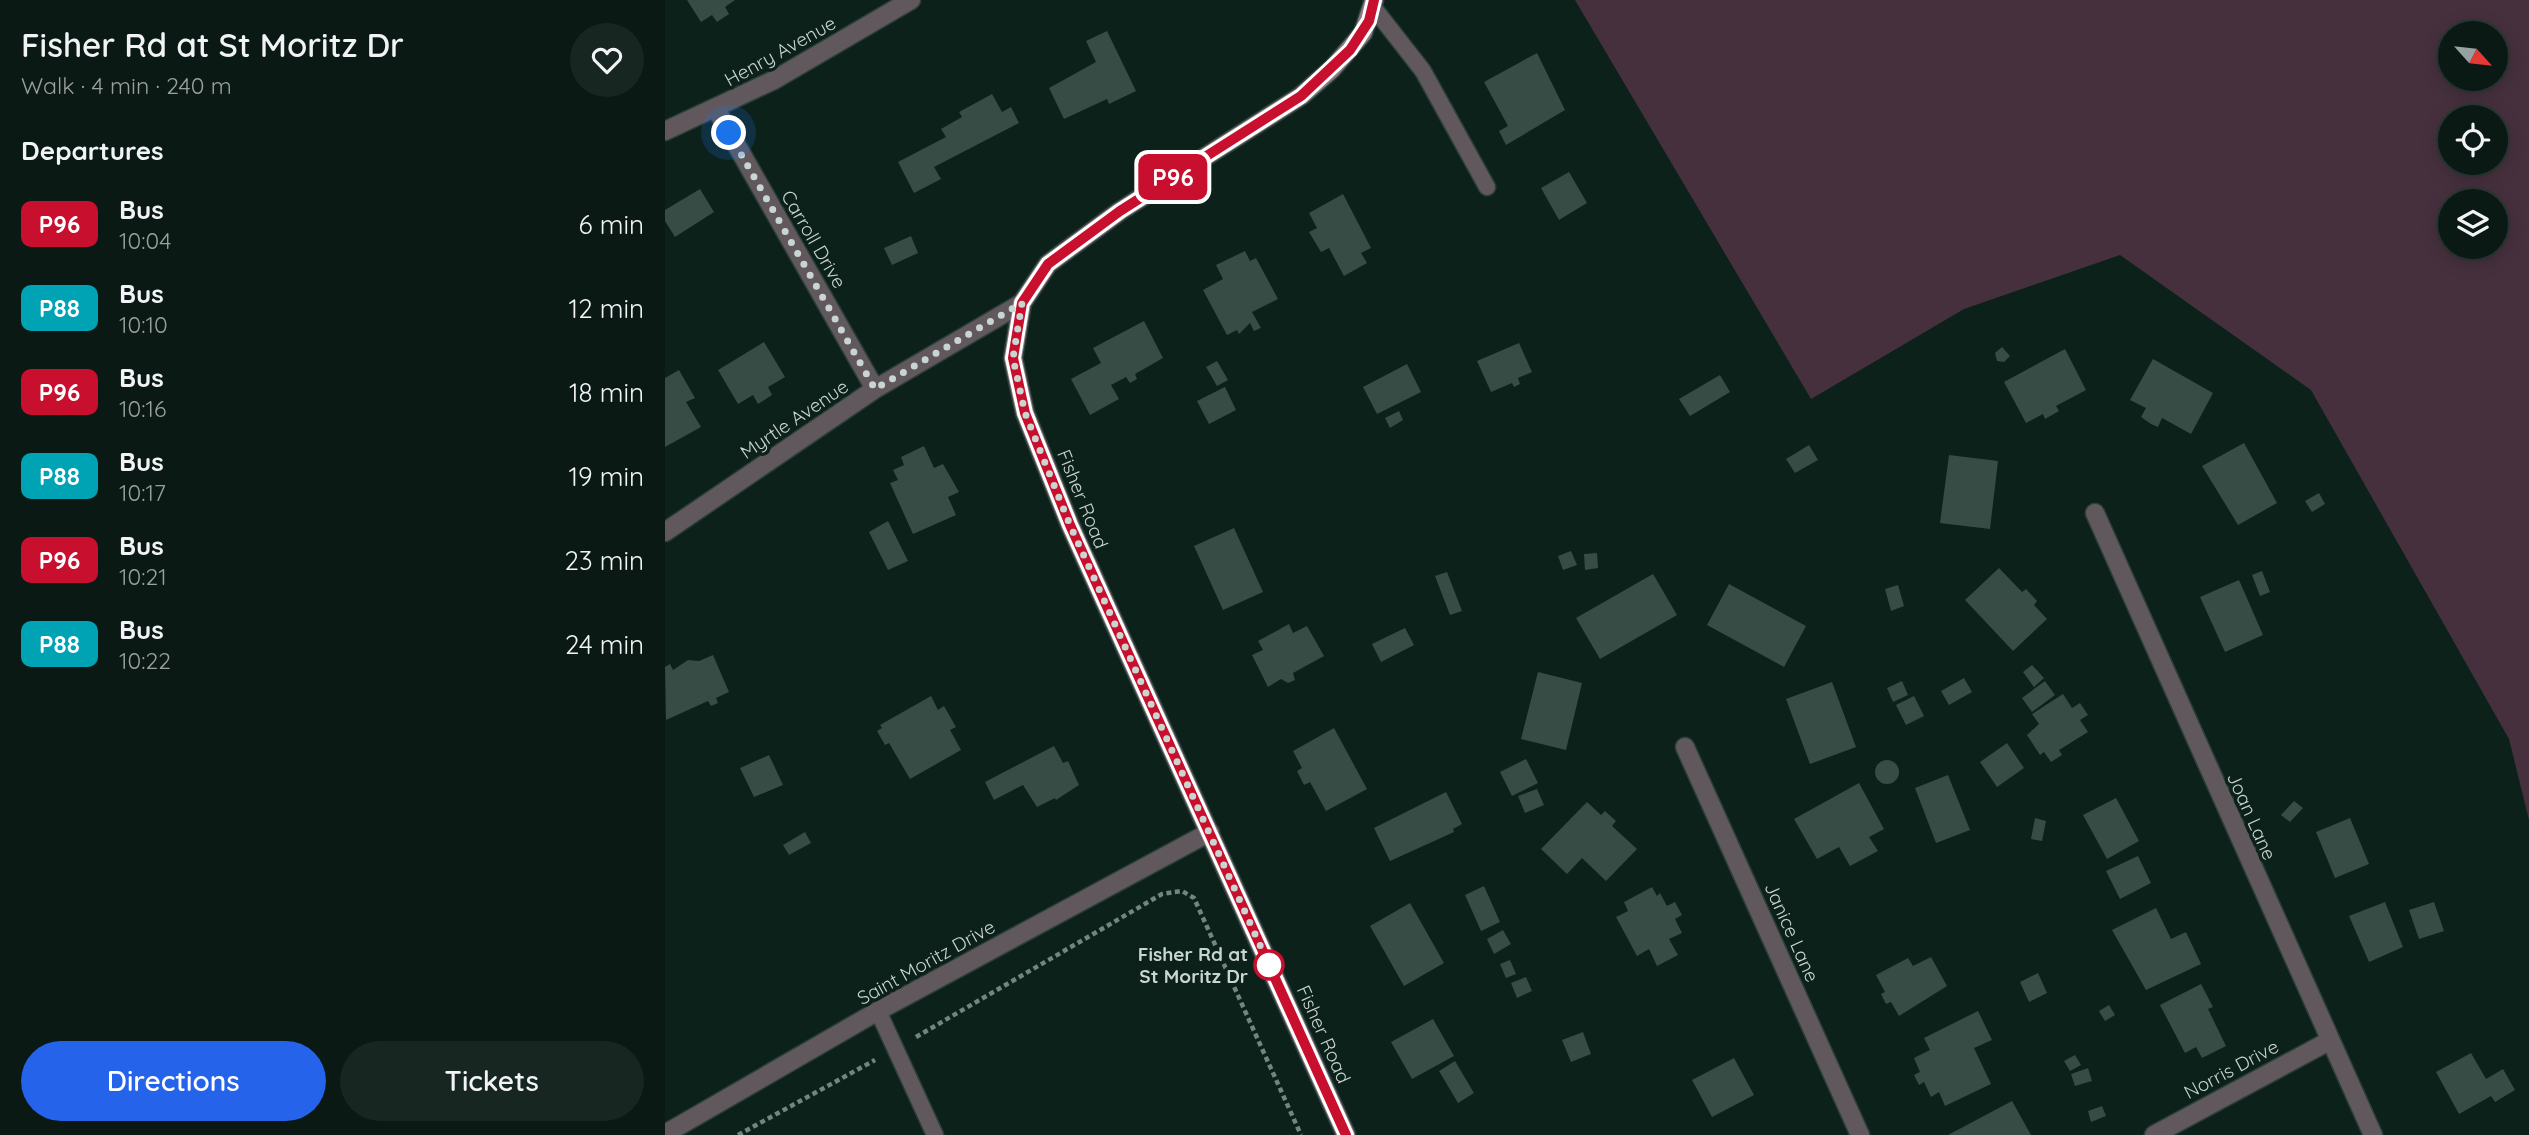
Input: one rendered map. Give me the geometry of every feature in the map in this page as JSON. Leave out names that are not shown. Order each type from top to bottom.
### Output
[{"type":"street","name":"Henry Avenue","points":[[665,131],[716,109],[810,60],[911,0]]},
{"type":"street","name":"Fisher Road","points":[[1346,1135],[1070,525],[1025,413],[1013,358],[1022,303],[1037,277],[1060,253],[1120,211],[1301,96],[1350,50],[1363,33],[1374,4]]},
{"type":"street","name":"Carroll Drive","points":[[716,109],[875,389]]},
{"type":"street","name":"Myrtle Avenue","points":[[665,532],[875,389],[1022,303]]},
{"type":"street","name":"Joan Lane","points":[[2095,513],[2373,1135]]},
{"type":"street","name":"Janice Lane","points":[[1685,747],[1860,1135]]},
{"type":"street","name":"Saint Moritz Drive","points":[[665,1134],[878,1011],[1210,832]]},
{"type":"street","name":"Norris Drive","points":[[2154,1135],[2329,1041]]},
{"type":"lane","points":[[1374,4],[1423,71],[1487,187]]},
{"type":"lane","points":[[878,1011],[935,1135]]},
{"type":"path","points":[[738,1135],[896,1048],[1162,894],[1182,891],[1194,898],[1301,1135]]},
{"type":"shaded area","points":[[1575,0],[2529,0],[2529,820],[2509,739],[2311,390],[2120,255],[1964,309],[1811,399]]},
{"type":"building","points":[[687,0],[735,0],[725,7],[729,14],[717,22],[712,15],[701,22]]},
{"type":"building","points":[[1107,31],[1136,91],[1109,104],[1107,99],[1064,119],[1049,88],[1096,62],[1086,41]]},
{"type":"building","points":[[1537,53],[1565,110],[1506,145],[1499,131],[1508,126],[1484,82]]},
{"type":"building","points":[[992,94],[1002,112],[1011,107],[1019,123],[934,167],[941,179],[914,193],[898,162],[946,137],[941,129],[962,117],[959,112]]},
{"type":"building","points":[[1569,172],[1587,203],[1559,220],[1541,188]]},
{"type":"building","points":[[700,189],[714,212],[675,237],[665,221],[665,210]]},
{"type":"building","points":[[1343,194],[1371,248],[1361,253],[1367,263],[1344,276],[1329,248],[1321,252],[1309,232],[1317,228],[1309,213]]},
{"type":"building","points":[[911,236],[918,253],[892,265],[884,248]]},
{"type":"building","points":[[1245,251],[1250,261],[1256,258],[1278,299],[1252,312],[1261,328],[1254,331],[1250,323],[1239,334],[1237,330],[1227,335],[1203,290],[1223,279],[1216,265]]},
{"type":"building","points":[[1144,321],[1163,358],[1135,374],[1137,379],[1130,383],[1126,377],[1111,385],[1119,399],[1090,415],[1071,379],[1101,363],[1093,348]]},
{"type":"building","points":[[764,342],[785,377],[768,387],[772,395],[758,404],[753,395],[738,404],[718,370]]},
{"type":"building","points":[[1519,343],[1532,372],[1518,378],[1520,384],[1514,387],[1512,383],[1491,392],[1477,361]]},
{"type":"building","points":[[2002,347],[2010,356],[2004,362],[1997,361],[1995,353]]},
{"type":"building","points":[[2065,349],[2086,390],[2056,406],[2059,411],[2045,419],[2043,414],[2026,423],[2004,382]]},
{"type":"building","points":[[2153,359],[2213,393],[2191,434],[2162,418],[2158,427],[2151,424],[2141,417],[2146,408],[2130,400]]},
{"type":"building","points":[[1217,361],[1228,380],[1217,386],[1206,367]]},
{"type":"building","points":[[1407,364],[1421,392],[1377,414],[1363,387]]},
{"type":"building","points":[[679,370],[695,398],[686,402],[701,427],[665,447],[665,378]]},
{"type":"building","points":[[1720,375],[1730,392],[1690,416],[1679,399]]},
{"type":"building","points":[[1225,387],[1236,410],[1209,424],[1197,401]]},
{"type":"building","points":[[1399,411],[1403,420],[1390,428],[1385,418]]},
{"type":"building","points":[[2244,443],[2277,503],[2238,525],[2202,466]]},
{"type":"building","points":[[1809,445],[1818,460],[1795,473],[1786,459]]},
{"type":"building","points":[[924,446],[934,468],[943,464],[959,492],[948,497],[956,515],[913,534],[890,483],[898,480],[893,470],[904,465],[901,457]]},
{"type":"building","points":[[1949,455],[1998,461],[1990,529],[1940,523]]},
{"type":"building","points":[[2319,493],[2325,504],[2312,512],[2305,501]]},
{"type":"building","points":[[888,521],[908,561],[888,570],[869,532]]},
{"type":"building","points":[[1234,528],[1263,592],[1223,610],[1194,546]]},
{"type":"building","points":[[1571,551],[1577,565],[1563,570],[1558,556]]},
{"type":"building","points":[[1597,553],[1598,568],[1585,570],[1584,554]]},
{"type":"building","points":[[1999,568],[2022,592],[2026,589],[2037,601],[2034,605],[2047,619],[2013,651],[1965,600]]},
{"type":"building","points":[[2262,571],[2270,592],[2260,596],[2252,575]]},
{"type":"building","points":[[1447,572],[1462,611],[1450,615],[1435,576]]},
{"type":"building","points":[[1653,574],[1677,615],[1600,659],[1576,618]]},
{"type":"building","points":[[2239,580],[2263,635],[2225,652],[2200,597]]},
{"type":"building","points":[[1729,584],[1806,626],[1784,667],[1707,625]]},
{"type":"building","points":[[1898,585],[1904,606],[1891,611],[1885,589]]},
{"type":"building","points":[[1289,624],[1293,633],[1307,626],[1324,656],[1293,673],[1295,680],[1288,683],[1281,679],[1268,687],[1252,655],[1263,650],[1258,641]]},
{"type":"building","points":[[1405,628],[1414,645],[1381,662],[1372,644]]},
{"type":"building","points":[[713,655],[729,692],[716,698],[718,703],[711,706],[708,701],[666,720],[665,667],[670,664],[673,670],[688,660],[699,661]]},
{"type":"building","points":[[2032,665],[2044,678],[2034,687],[2023,672]]},
{"type":"building","points":[[1538,672],[1582,683],[1566,750],[1521,739]]},
{"type":"building","points":[[1964,678],[1972,692],[1949,705],[1941,691]]},
{"type":"building","points":[[1902,681],[1908,695],[1893,702],[1887,688]]},
{"type":"building","points":[[2045,681],[2055,695],[2032,712],[2022,698]]},
{"type":"building","points":[[1832,682],[1856,747],[1810,764],[1786,699]]},
{"type":"building","points":[[2063,694],[2072,708],[2080,703],[2088,715],[2080,720],[2088,732],[2059,750],[2062,755],[2051,762],[2044,752],[2040,755],[2027,735],[2039,724],[2032,714]]},
{"type":"building","points":[[931,696],[938,710],[944,706],[956,727],[950,730],[961,750],[910,779],[889,743],[885,745],[877,731],[882,728],[880,725]]},
{"type":"building","points":[[1914,696],[1924,716],[1906,725],[1896,705]]},
{"type":"building","points":[[1334,728],[1367,789],[1326,811],[1310,782],[1304,785],[1297,771],[1302,768],[1293,751]]},
{"type":"building","points":[[2007,743],[2024,768],[1997,787],[1980,762]]},
{"type":"building","points":[[1054,746],[1063,763],[1068,761],[1079,785],[1056,800],[1055,798],[1037,807],[1023,785],[994,800],[985,782]]},
{"type":"building","points":[[769,755],[783,785],[754,797],[740,768]]},
{"type":"building","points":[[1526,759],[1538,783],[1512,796],[1500,772]]},
{"type":"building","points":[[1887,760],[1895,764],[1899,772],[1895,780],[1887,784],[1879,780],[1875,772],[1879,764]]},
{"type":"building","points":[[1948,775],[1970,830],[1936,843],[1915,788]]},
{"type":"building","points":[[1859,783],[1884,829],[1869,837],[1878,851],[1850,866],[1839,847],[1817,859],[1794,819]]},
{"type":"building","points":[[1537,789],[1544,805],[1525,813],[1518,796]]},
{"type":"building","points":[[1446,792],[1462,824],[1453,829],[1454,832],[1390,861],[1374,828]]},
{"type":"building","points":[[2116,798],[2139,841],[2107,859],[2083,815]]},
{"type":"building","points":[[2294,801],[2303,808],[2290,822],[2281,815]]},
{"type":"building","points":[[1587,802],[1601,815],[1605,811],[1616,821],[1612,826],[1637,849],[1606,881],[1582,858],[1567,874],[1541,849]]},
{"type":"building","points":[[2035,818],[2046,821],[2042,841],[2031,839]]},
{"type":"building","points":[[2350,818],[2369,864],[2335,878],[2316,832]]},
{"type":"building","points":[[805,832],[811,843],[789,855],[783,845]]},
{"type":"building","points":[[2138,856],[2151,883],[2120,899],[2106,871]]},
{"type":"building","points":[[1484,886],[1500,922],[1481,931],[1465,895]]},
{"type":"building","points":[[1652,887],[1657,896],[1660,893],[1667,906],[1675,902],[1682,915],[1675,919],[1682,933],[1669,939],[1678,955],[1657,966],[1649,949],[1637,956],[1616,917],[1628,911],[1624,902]]},
{"type":"building","points":[[2385,902],[2403,947],[2369,962],[2349,916]]},
{"type":"building","points":[[2434,902],[2444,931],[2419,939],[2409,910]]},
{"type":"building","points":[[1410,903],[1444,963],[1404,986],[1370,926]]},
{"type":"building","points":[[2156,908],[2171,939],[2186,932],[2201,964],[2146,990],[2112,930]]},
{"type":"building","points":[[1503,930],[1511,944],[1494,954],[1487,939]]},
{"type":"building","points":[[1931,957],[1947,986],[1899,1016],[1891,1002],[1886,1004],[1881,994],[1885,992],[1876,975],[1908,958],[1913,966]]},
{"type":"building","points":[[1510,960],[1516,974],[1506,978],[1500,964]]},
{"type":"building","points":[[2038,973],[2047,993],[2029,1002],[2020,982]]},
{"type":"building","points":[[1526,977],[1532,991],[1517,998],[1511,983]]},
{"type":"building","points":[[2201,984],[2213,1007],[2208,1009],[2226,1046],[2202,1058],[2196,1047],[2185,1053],[2160,1005]]},
{"type":"building","points":[[2109,1005],[2115,1015],[2105,1021],[2099,1011]]},
{"type":"building","points":[[1978,1011],[1992,1040],[1974,1048],[1991,1084],[1945,1106],[1939,1092],[1931,1097],[1924,1082],[1919,1085],[1914,1075],[1920,1072],[1914,1058],[1930,1050],[1924,1038]]},
{"type":"building","points":[[1433,1019],[1454,1056],[1412,1079],[1391,1042]]},
{"type":"building","points":[[1583,1032],[1591,1054],[1571,1062],[1562,1040]]},
{"type":"building","points":[[2471,1053],[2486,1079],[2503,1069],[2515,1090],[2495,1102],[2491,1096],[2459,1114],[2436,1072]]},
{"type":"building","points":[[2075,1055],[2081,1065],[2070,1071],[2064,1061]]},
{"type":"building","points":[[1734,1058],[1754,1095],[1712,1117],[1692,1080]]},
{"type":"building","points":[[1455,1061],[1474,1093],[1458,1103],[1439,1071]]},
{"type":"building","points":[[2088,1068],[2092,1081],[2075,1086],[2071,1074]]},
{"type":"building","points":[[2012,1101],[2031,1135],[1948,1135]]},
{"type":"building","points":[[2102,1106],[2106,1116],[2091,1122],[2088,1111]]},
{"type":"bus line","name":"P96","points":[[1346,1135],[1070,525],[1025,413],[1013,358],[1016,326],[1022,303],[1048,264],[1120,211],[1301,96],[1332,69],[1363,33],[1374,0]]},
{"type":"place","name":"Fisher Rd at St Moritz Dr","points":[[1269,965]]},
{"type":"route","points":[[729,133],[875,389],[1022,303],[1016,326],[1013,358],[1025,413],[1070,525],[1130,661],[1270,967],[1269,965]]}]
